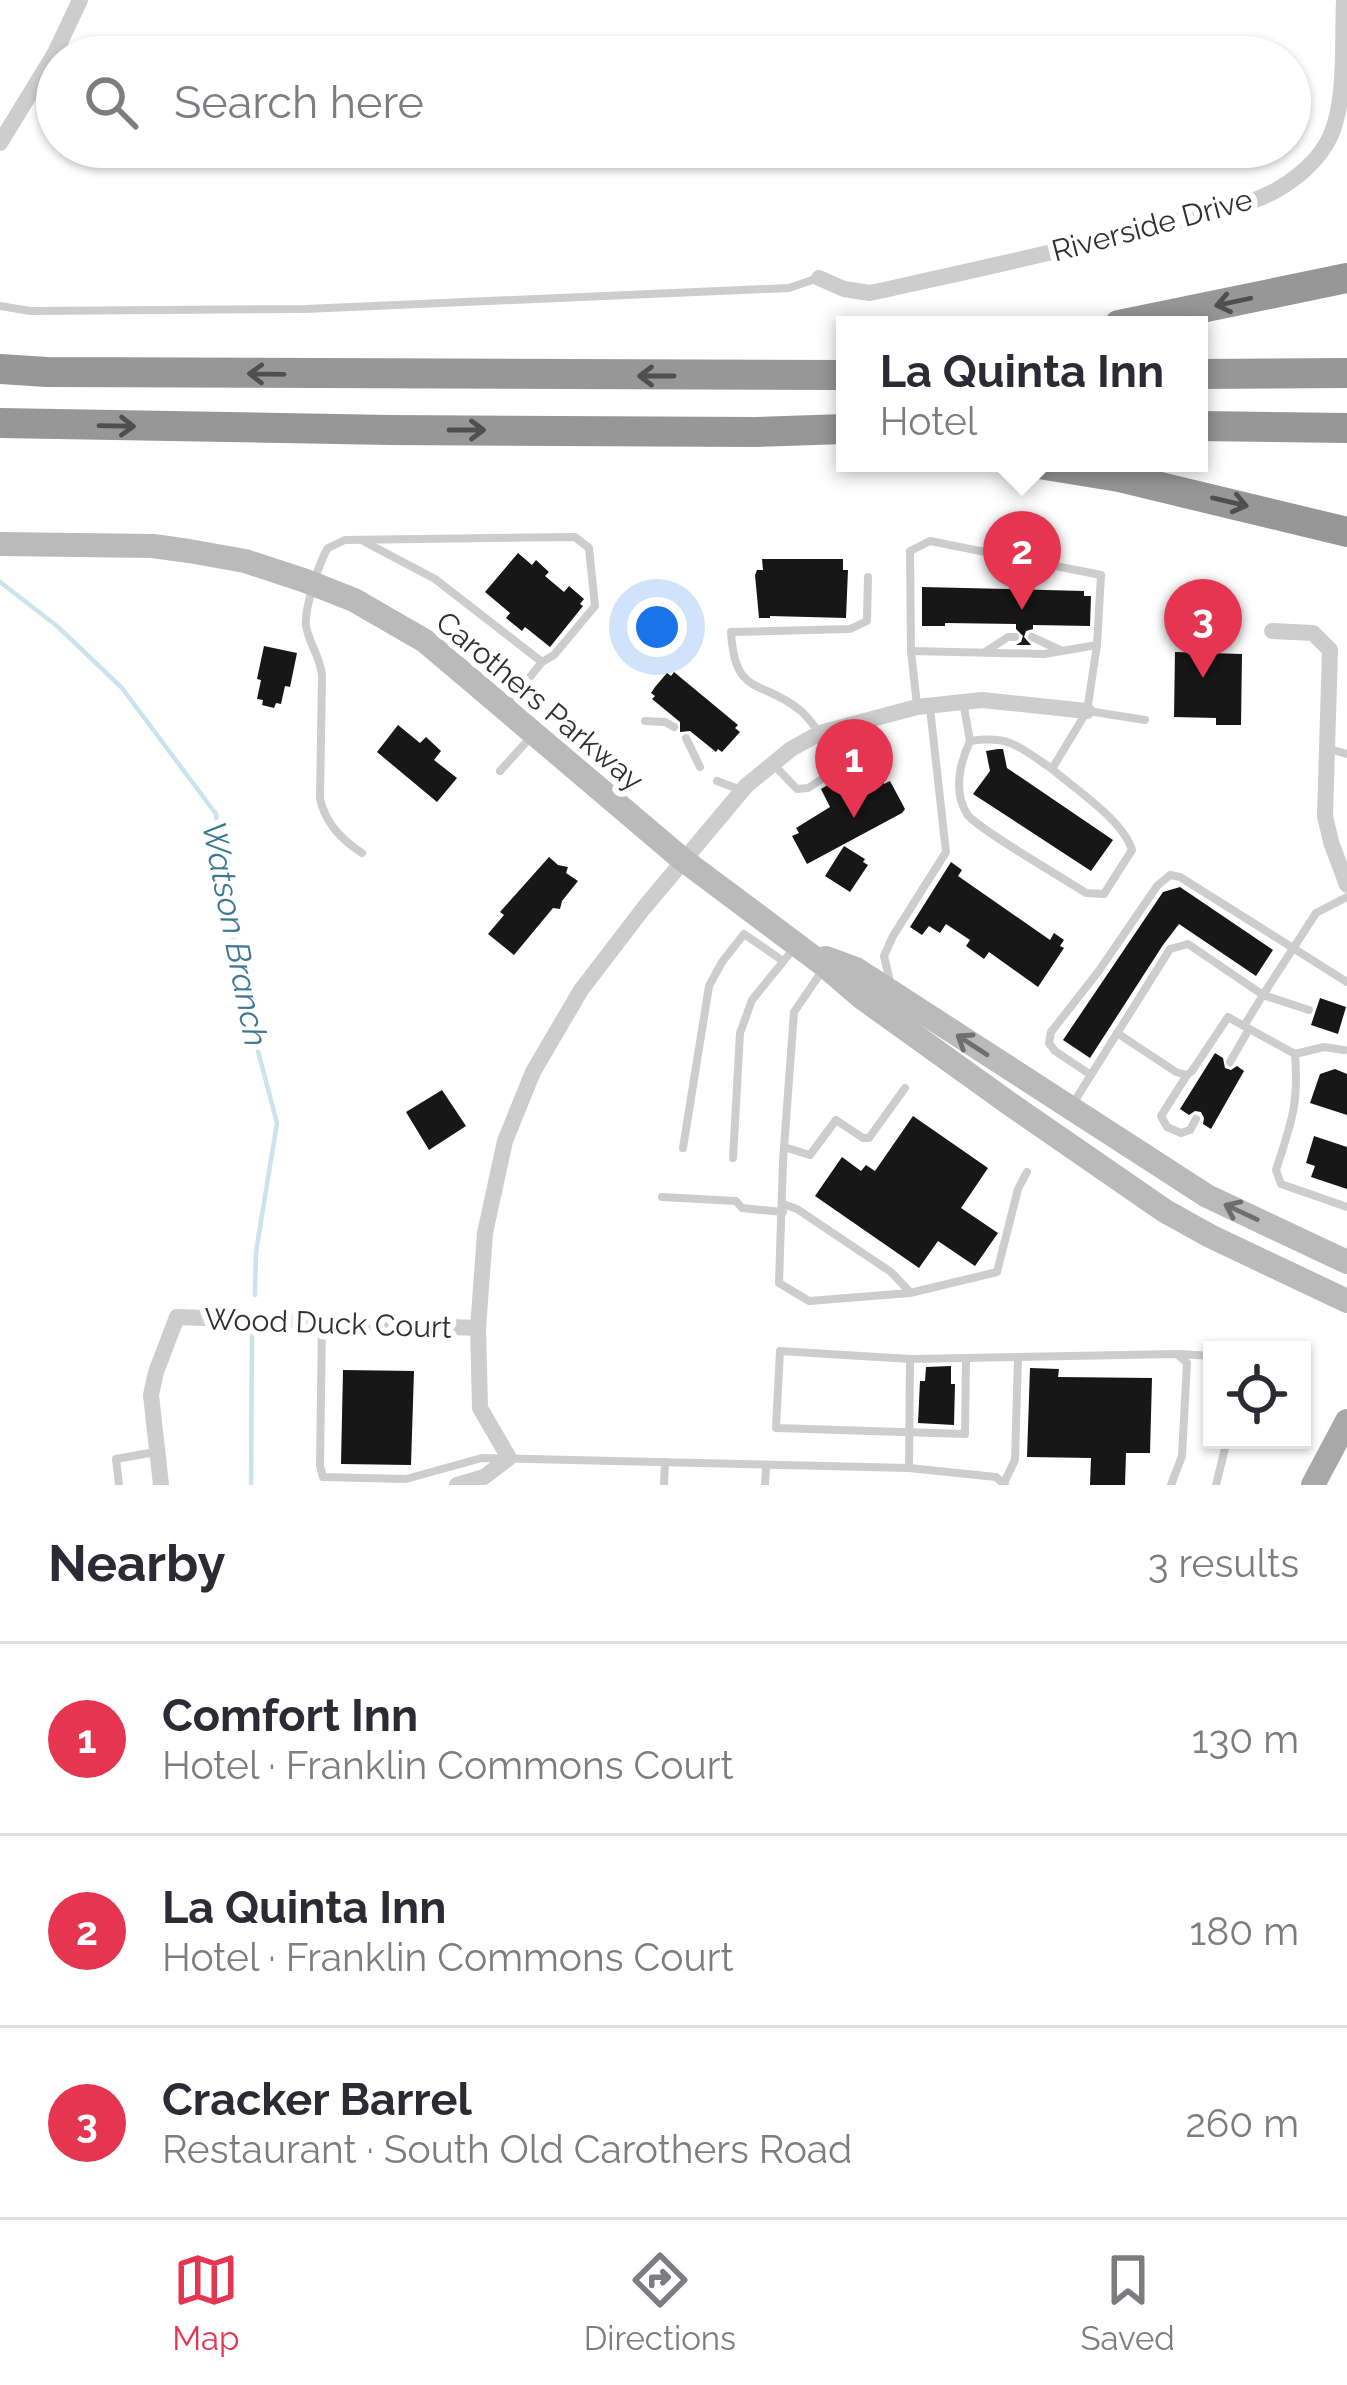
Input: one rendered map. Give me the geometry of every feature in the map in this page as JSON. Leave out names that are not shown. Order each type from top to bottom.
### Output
[{"type":"highway","points":[[1163,316],[1347,278]]},
{"type":"highway","points":[[0,369],[338,375],[773,376],[836,372]]},
{"type":"highway","points":[[1208,374],[1347,374]]},
{"type":"highway","points":[[0,423],[391,430],[836,429]]},
{"type":"highway","points":[[1208,426],[1347,428]]},
{"type":"highway","points":[[755,432],[836,441]]},
{"type":"highway","points":[[1088,472],[1238,503],[1347,532]]},
{"type":"main road","name":"Carothers Parkway","points":[[0,544],[153,546],[244,561],[354,600],[425,640],[790,954],[825,966],[861,997],[1165,1211],[1347,1301]]},
{"type":"main road","name":"Carothers Parkway","points":[[790,954],[856,969],[1207,1196],[1347,1262]]},
{"type":"main road","points":[[1054,1135],[1070,1108]]},
{"type":"main road","points":[[1313,1485],[1347,1421]]},
{"type":"street","points":[[63,36],[80,0]]},
{"type":"street","name":"Riverside Drive","points":[[1311,163],[1330,137],[1338,111],[1344,80],[1343,0]]},
{"type":"street","points":[[0,143],[36,84]]},
{"type":"street","name":"Riverside Drive","points":[[819,278],[870,293],[1123,236],[1246,203],[1271,193],[1305,168]]},
{"type":"street","points":[[1272,631],[1312,633],[1339,650],[1325,816],[1347,885]]},
{"type":"street","points":[[457,1485],[484,1477],[508,1458],[481,1408],[478,1328],[485,1233],[505,1142],[533,1072],[581,990],[682,859],[743,790],[791,749],[820,733],[923,706],[963,702],[1087,710]]},
{"type":"street","name":"Wood Duck Court","points":[[157,1452],[151,1395],[177,1317],[478,1328]]},
{"type":"street","points":[[157,1452],[161,1485]]},
{"type":"lane","points":[[0,306],[30,311],[305,310],[789,288],[819,278]]},
{"type":"lane","points":[[362,853],[336,832],[320,800],[322,675],[306,617],[328,548],[336,542],[360,539],[575,537],[584,542],[589,548],[595,606],[505,708]]},
{"type":"lane","points":[[360,539],[435,579],[542,662]]},
{"type":"lane","points":[[892,993],[884,956],[946,852],[911,651],[910,551],[930,541],[1101,575],[1087,710],[1052,769]]},
{"type":"lane","points":[[820,733],[800,710],[747,682],[733,659],[730,632],[850,629],[867,621],[868,577]]},
{"type":"lane","points":[[985,652],[1015,637]]},
{"type":"lane","points":[[1032,637],[1061,651]]},
{"type":"lane","points":[[911,651],[1044,654],[1097,645]]},
{"type":"lane","points":[[963,702],[970,741],[959,787],[968,816],[1086,892],[1103,894],[1132,850],[1130,840],[1052,769],[1004,739],[970,741]]},
{"type":"lane","points":[[1087,710],[1144,719]]},
{"type":"lane","points":[[645,721],[674,727]]},
{"type":"lane","points":[[773,764],[797,789],[808,788],[854,758],[842,726]]},
{"type":"lane","points":[[500,771],[535,734]]},
{"type":"lane","points":[[686,738],[700,767]]},
{"type":"lane","points":[[1328,749],[1347,754]]},
{"type":"lane","points":[[717,781],[743,790]]},
{"type":"lane","points":[[1091,1075],[1055,1051],[1049,1043],[1051,1032],[1157,886],[1170,875],[1347,982]]},
{"type":"lane","points":[[1230,1062],[1263,995],[1316,913],[1347,896]]},
{"type":"lane","points":[[683,1148],[709,986],[744,934],[790,954],[752,1000],[740,1033],[733,1158]]},
{"type":"lane","points":[[1070,1108],[1170,949],[1188,944],[1263,995],[1309,1010]]},
{"type":"lane","points":[[825,966],[794,1012],[779,1283],[809,1301],[910,1293],[997,1272],[1018,1189],[1028,1172]]},
{"type":"lane","points":[[1196,1119],[1190,1130],[1180,1133],[1161,1116],[1228,1017],[1294,1054],[1346,1048]]},
{"type":"lane","points":[[1117,1033],[1186,1075]]},
{"type":"lane","points":[[1294,1054],[1296,1109],[1277,1179],[1347,1207]]},
{"type":"lane","points":[[784,1147],[810,1156],[836,1120],[869,1138],[905,1088]]},
{"type":"lane","points":[[662,1197],[736,1201],[742,1208],[797,1209],[891,1272],[910,1293]]},
{"type":"lane","points":[[322,1324],[323,1477],[406,1479],[482,1458],[508,1458],[909,1468],[997,1478],[1004,1485],[1015,1460],[1018,1357]]},
{"type":"lane","points":[[966,1358],[965,1434],[776,1428],[780,1351],[910,1359],[1177,1354],[1203,1355]]},
{"type":"lane","points":[[1172,1485],[1182,1456],[1187,1363],[1177,1354]]},
{"type":"lane","points":[[909,1468],[910,1359]]},
{"type":"lane","points":[[1216,1485],[1225,1449]]},
{"type":"lane","points":[[119,1485],[116,1459],[157,1452]]},
{"type":"lane","points":[[664,1485],[665,1462]]},
{"type":"lane","points":[[764,1485],[766,1465]]},
{"type":"building","points":[[518,553],[532,565],[536,560],[549,572],[545,576],[564,592],[569,586],[584,599],[550,647],[506,618],[510,613],[485,592]]},
{"type":"building","points":[[762,559],[843,559],[843,570],[848,570],[846,618],[759,618],[755,575],[763,570]]},
{"type":"building","points":[[922,587],[1084,591],[1084,596],[1091,596],[1090,626],[1033,625],[1024,637],[1031,645],[1016,645],[1023,636],[1016,624],[922,626]]},
{"type":"building","points":[[264,646],[297,653],[290,687],[285,686],[281,704],[274,708],[257,699]]},
{"type":"building","points":[[1175,652],[1242,654],[1241,725],[1216,725],[1216,718],[1174,717]]},
{"type":"building","points":[[674,672],[738,725],[735,728],[740,732],[722,752],[690,731],[680,732],[680,722],[652,699],[655,687]]},
{"type":"building","points":[[398,725],[420,743],[426,737],[441,751],[434,760],[457,778],[437,802],[377,752]]},
{"type":"building","points":[[1003,749],[1007,768],[1113,840],[1091,871],[973,794],[990,771],[986,751]]},
{"type":"building","points":[[836,780],[845,798],[882,780],[884,784],[890,781],[905,809],[807,864],[792,836],[799,833],[796,828],[830,807],[821,789]]},
{"type":"building","points":[[844,846],[868,865],[850,892],[825,876]]},
{"type":"building","points":[[549,857],[568,867],[566,873],[578,881],[560,909],[553,908],[514,955],[488,934],[504,915],[500,912]]},
{"type":"building","points":[[951,862],[962,870],[958,876],[1050,940],[1054,933],[1064,940],[1060,946],[1064,948],[1038,987],[989,952],[984,959],[966,946],[970,940],[946,924],[940,933],[929,926],[922,935],[910,927]]},
{"type":"building","points":[[1180,887],[1273,950],[1256,976],[1179,924],[1090,1058],[1063,1040],[1163,892]]},
{"type":"building","points":[[1320,998],[1346,1007],[1338,1034],[1311,1025]]},
{"type":"building","points":[[1215,1053],[1223,1058],[1225,1068],[1237,1066],[1244,1071],[1211,1129],[1203,1124],[1201,1112],[1189,1115],[1180,1109]]},
{"type":"building","points":[[1335,1069],[1347,1074],[1347,1115],[1310,1103],[1320,1074]]},
{"type":"building","points":[[442,1090],[466,1126],[429,1150],[406,1112]]},
{"type":"building","points":[[913,1116],[988,1168],[961,1208],[998,1233],[975,1266],[938,1241],[919,1268],[815,1196],[842,1157],[861,1171],[866,1165],[875,1171]]},
{"type":"building","points":[[1314,1136],[1347,1147],[1347,1189],[1311,1177],[1315,1166],[1306,1163]]},
{"type":"building","points":[[951,1366],[954,1425],[918,1423],[920,1381],[925,1381],[926,1367]]},
{"type":"building","points":[[1030,1368],[1059,1369],[1058,1377],[1152,1378],[1150,1453],[1126,1453],[1125,1485],[1090,1485],[1091,1458],[1027,1457]]},
{"type":"building","points":[[343,1370],[414,1371],[411,1465],[341,1464]]},
{"type":"waterway","name":"Watson Branch","points":[[0,582],[57,626],[122,688],[216,814],[239,979],[277,1123],[256,1252],[255,1295]]},
{"type":"waterway","name":"Watson Branch","points":[[251,1485],[252,1333]]},
{"type":"place","name":"La Quinta Inn","points":[[1022,610]]},
{"type":"place","name":"Cracker Barrel","points":[[1203,678]]},
{"type":"place","name":"Comfort Inn","points":[[854,818]]}]
